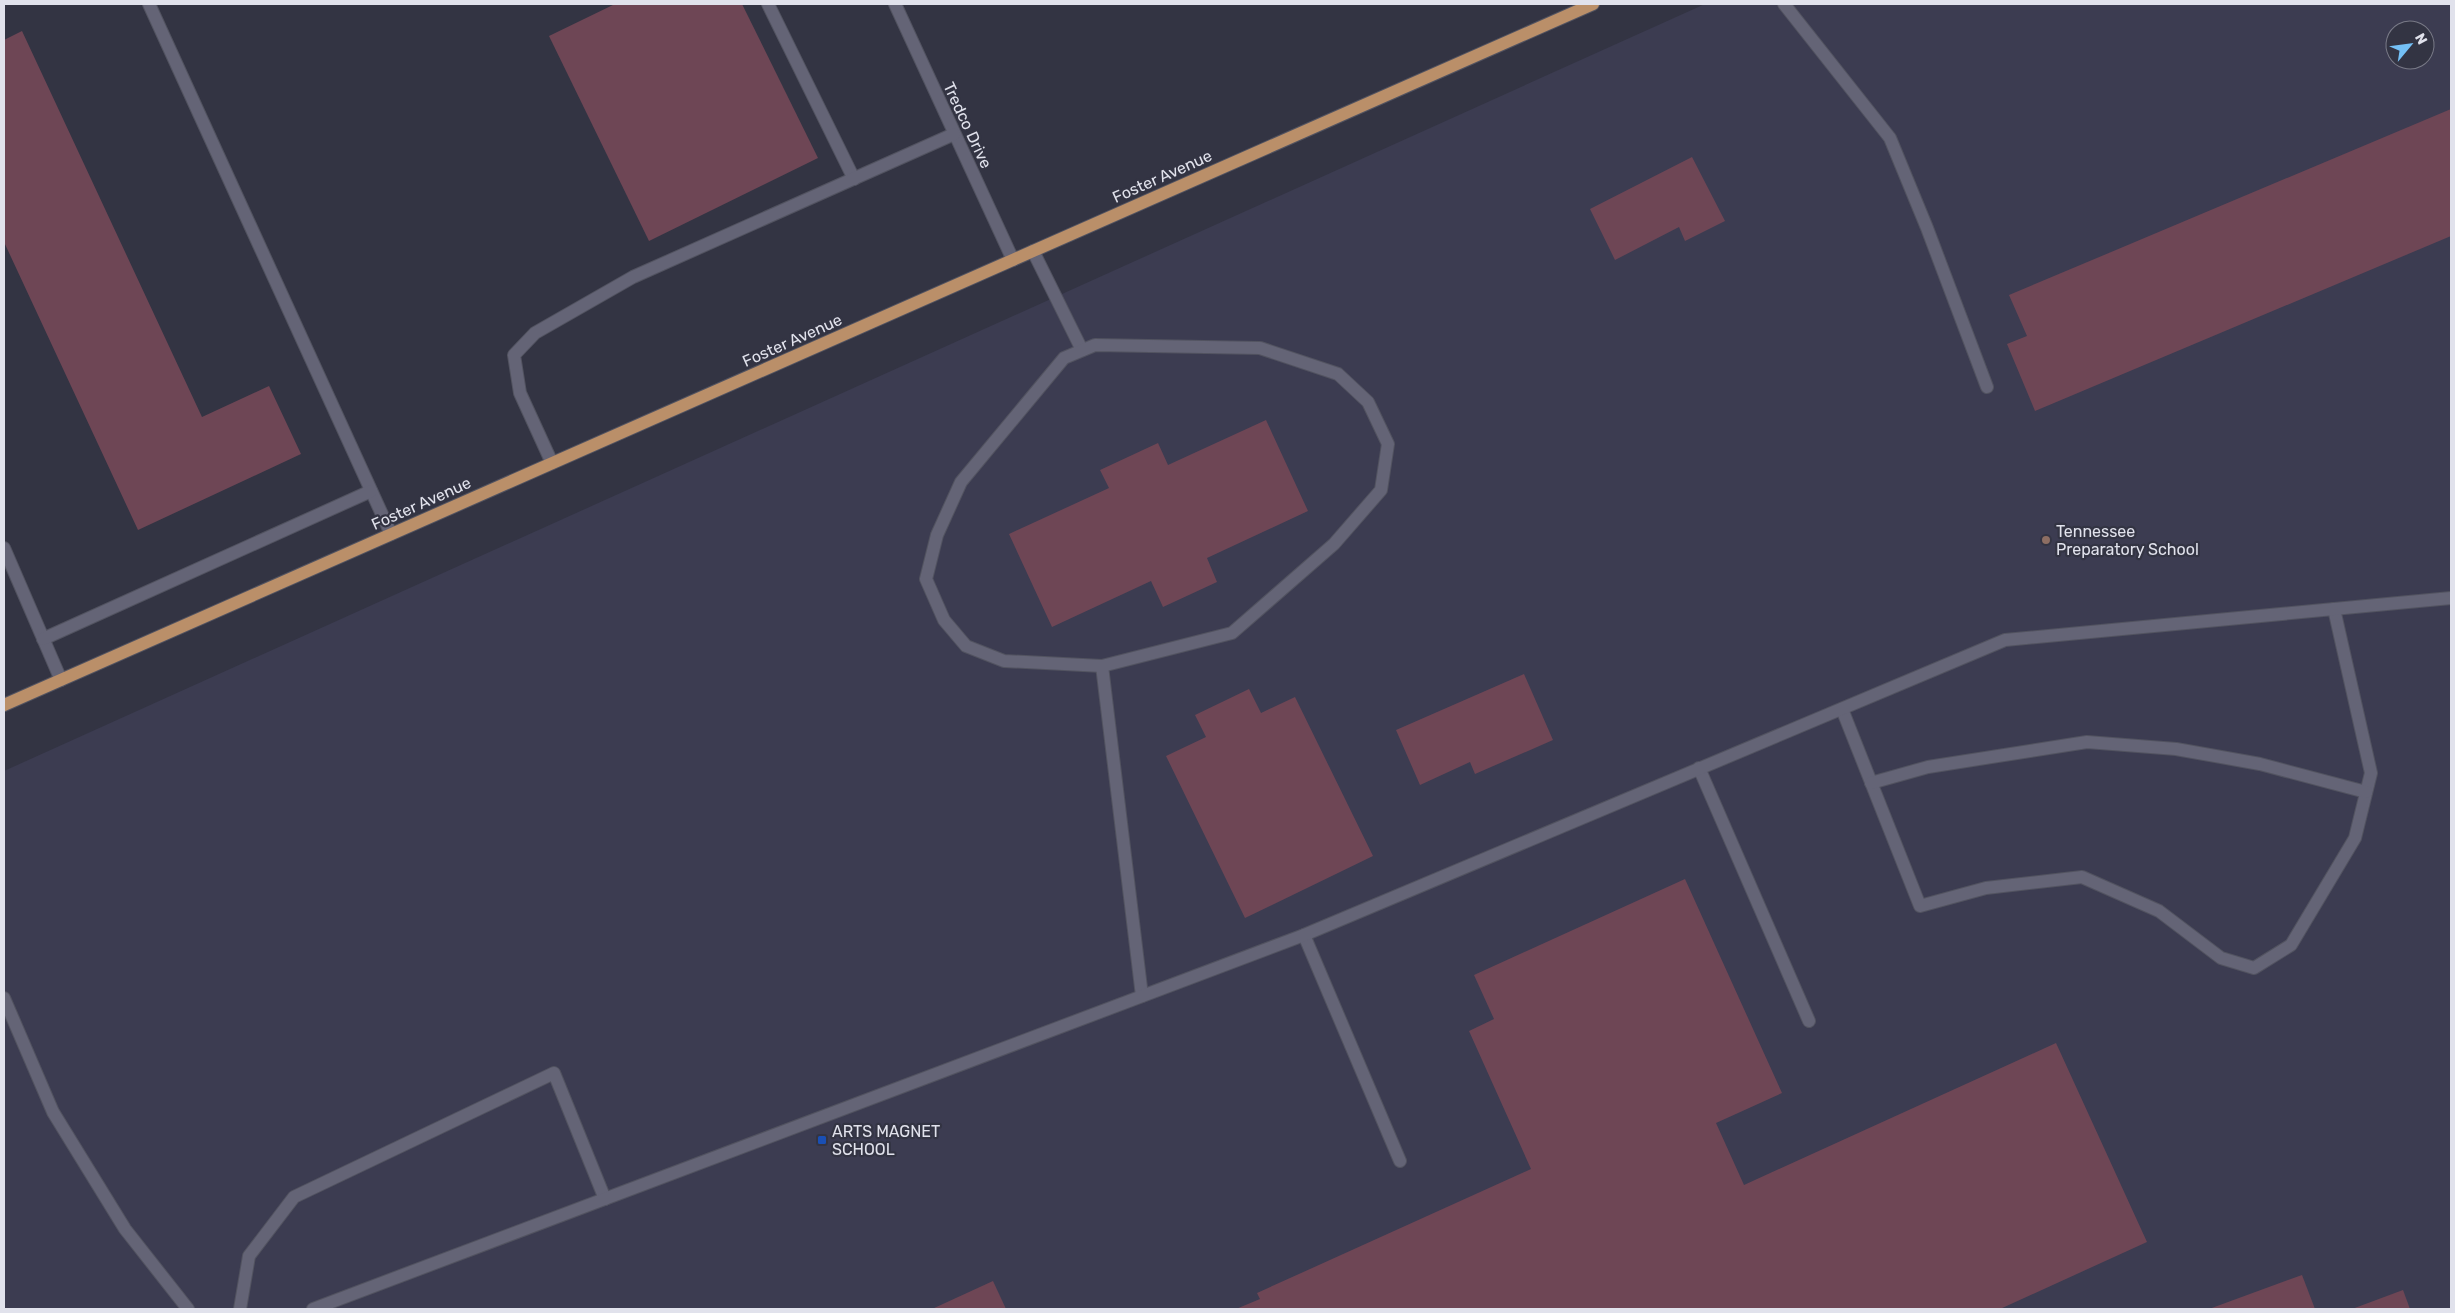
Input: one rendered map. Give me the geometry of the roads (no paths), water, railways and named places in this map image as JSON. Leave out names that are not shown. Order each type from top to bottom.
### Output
[{"type":"main road","name":"Foster Avenue","points":[[4,705],[1587,5]]},
{"type":"street","points":[[149,4],[391,534]]},
{"type":"street","points":[[768,4],[854,179]]},
{"type":"street","name":"Tredco Drive","points":[[895,4],[1013,260]]},
{"type":"street","points":[[1784,4],[1890,138],[1927,228],[1987,387]]},
{"type":"street","points":[[552,463],[520,393],[514,355],[535,333],[633,277],[954,134]]},
{"type":"street","points":[[1033,251],[1082,350]]},
{"type":"street","points":[[1095,345],[1260,348],[1338,374],[1368,402],[1388,444],[1381,490],[1334,544],[1232,633],[1102,666],[1004,661],[966,646],[944,620],[926,579],[937,535],[961,482],[1064,358],[1095,345]]},
{"type":"street","points":[[43,639],[372,491]]},
{"type":"street","points":[[4,548],[61,680]]},
{"type":"street","points":[[320,1308],[1304,936],[2005,640],[2451,598]]},
{"type":"street","points":[[1842,708],[1920,906],[1986,888],[2082,877],[2159,910],[2221,958],[2254,968],[2291,945],[2355,838],[2366,792],[2370,774],[2334,609]]},
{"type":"street","points":[[1102,666],[1142,996]]},
{"type":"street","points":[[1871,783],[1928,768],[2087,742],[2176,749],[2260,764],[2366,792]]},
{"type":"street","points":[[1699,768],[1809,1021]]},
{"type":"street","points":[[1304,936],[1400,1161]]},
{"type":"street","points":[[4,998],[54,1112],[125,1229],[188,1309]]},
{"type":"street","points":[[240,1309],[249,1256],[294,1196],[554,1073],[605,1199]]},
{"type":"place","name":"Tennessee Preparatory School","points":[[2046,540]]},
{"type":"place","name":"ARTS MAGNET SCHOOL","points":[[822,1140]]}]
